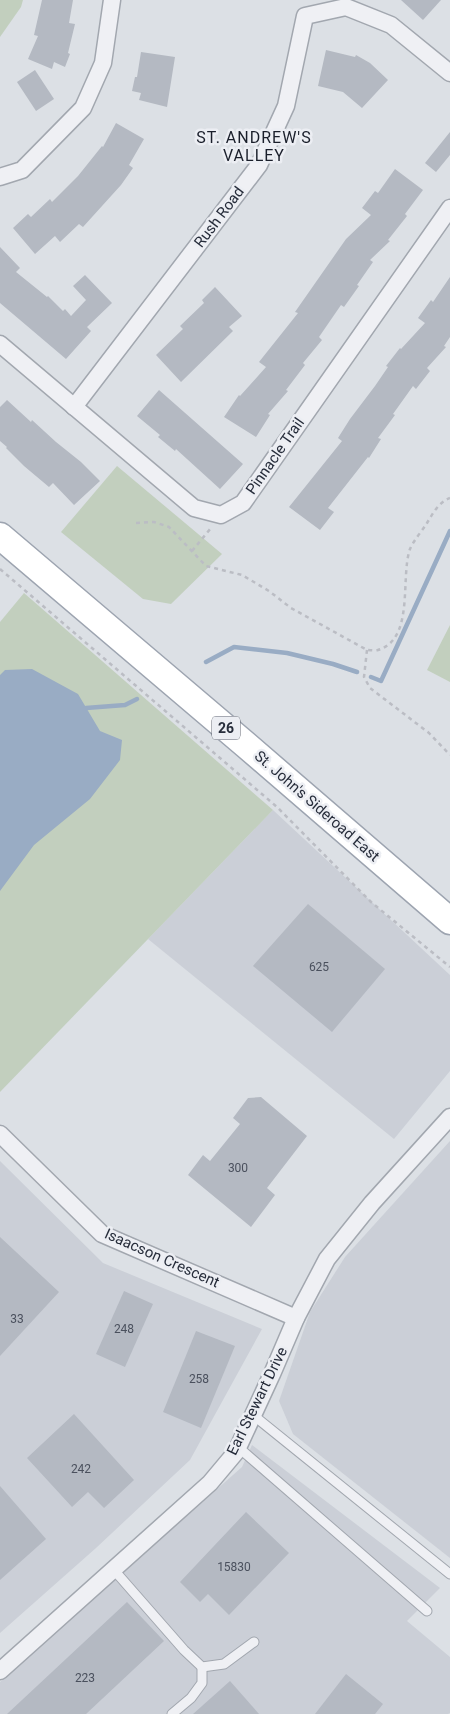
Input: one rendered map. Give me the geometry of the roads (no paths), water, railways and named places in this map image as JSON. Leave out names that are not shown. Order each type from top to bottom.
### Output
[{"type":"main road","name":"St. John's Sideroad East","points":[[0,536],[239,738],[450,921]]},
{"type":"street","points":[[0,177],[22,170],[83,108],[103,63],[112,0]]},
{"type":"street","name":"Rush Road","points":[[74,407],[259,165],[286,106],[305,16],[346,7],[391,25],[450,73]]},
{"type":"street","name":"Pinnacle Trail","points":[[74,407],[194,508],[221,515],[243,503],[450,208]]},
{"type":"street","points":[[0,344],[74,407]]},
{"type":"street","name":"Earl Stewart Drive","points":[[0,1671],[210,1483],[236,1452],[296,1318],[327,1259],[372,1202],[450,1117]]},
{"type":"street","name":"Isaacson Crescent","points":[[0,1134],[102,1234],[296,1318]]},
{"type":"lane","points":[[253,1415],[450,1574]]},
{"type":"lane","points":[[238,1447],[428,1611]]},
{"type":"lane","points":[[114,1570],[184,1650],[202,1667],[202,1683],[191,1698],[172,1714]]},
{"type":"lane","points":[[202,1667],[224,1664],[254,1642]]},
{"type":"water","points":[[32,669],[78,694],[100,731],[122,740],[120,760],[90,799],[34,845],[0,891],[0,675],[5,670]]},
{"type":"waterway","points":[[371,677],[381,681],[450,531]]},
{"type":"waterway","points":[[206,662],[234,647],[287,653],[357,672]]},
{"type":"waterway","points":[[86,708],[125,705],[137,699]]},
{"type":"district","name":"ST. ANDREW'S VALLEY","points":[[254,146]]}]
